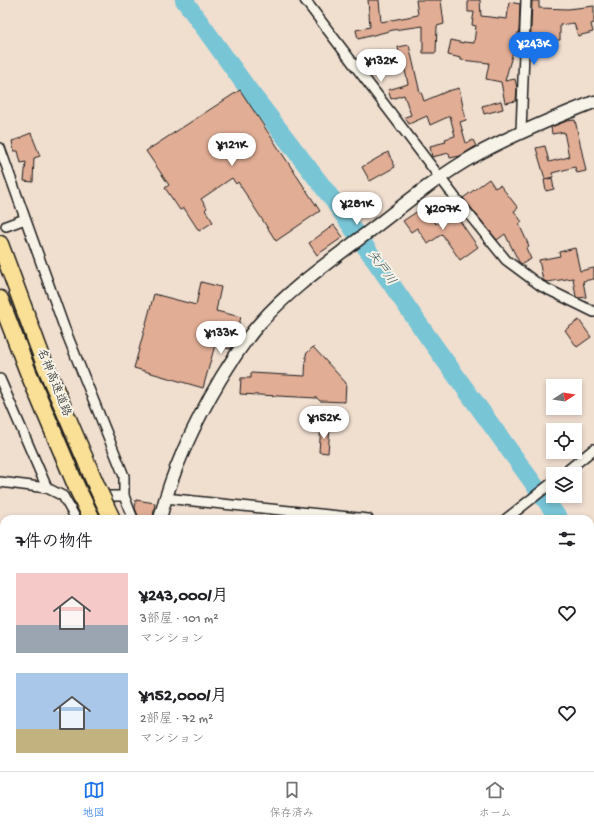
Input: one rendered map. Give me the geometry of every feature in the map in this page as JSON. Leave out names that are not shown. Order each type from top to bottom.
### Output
[{"type":"highway","name":"名神高速道路","points":[[0,244],[45,365],[110,515]]},
{"type":"highway","name":"名神高速道路","points":[[0,299],[28,372],[70,492],[89,515]]},
{"type":"street","points":[[305,0],[441,178],[506,260],[541,286],[594,312]]},
{"type":"street","points":[[521,132],[526,0]]},
{"type":"street","points":[[161,515],[165,498],[180,458],[209,399],[237,352],[261,322],[284,300],[322,267],[441,178],[473,157],[521,132],[594,102]]},
{"type":"street","points":[[0,148],[64,327],[124,476],[124,496],[131,515]]},
{"type":"street","points":[[6,226],[25,219]]},
{"type":"street","points":[[0,380],[47,488]]},
{"type":"street","points":[[572,467],[594,449]]},
{"type":"street","points":[[0,482],[70,492],[124,496]]},
{"type":"street","points":[[511,515],[546,488]]},
{"type":"street","points":[[70,492],[75,515]]},
{"type":"street","points":[[165,498],[329,515]]},
{"type":"building","points":[[368,0],[379,0],[381,22],[418,15],[416,0],[441,0],[444,24],[437,26],[436,53],[423,53],[423,26],[393,30],[358,39],[356,30],[370,27]]},
{"type":"building","points":[[468,0],[480,0],[481,16],[507,19],[509,2],[520,4],[519,30],[505,81],[515,79],[517,88],[516,101],[505,103],[501,82],[486,79],[489,63],[461,60],[461,58],[448,55],[451,40],[463,43],[474,43],[476,26],[472,25],[474,12],[468,12]]},
{"type":"building","points":[[532,1],[539,1],[539,8],[568,9],[594,6],[594,23],[591,24],[593,32],[578,36],[574,23],[560,25],[560,40],[546,41],[546,54],[530,54]]},
{"type":"building","points":[[409,45],[420,93],[421,92],[424,101],[459,88],[466,120],[460,122],[466,143],[473,140],[476,146],[460,156],[450,158],[449,153],[432,157],[430,146],[446,142],[445,139],[455,136],[450,116],[430,125],[427,116],[409,124],[405,117],[411,115],[404,95],[391,99],[388,90],[408,84],[398,47]]},
{"type":"building","points":[[240,90],[320,211],[276,241],[238,182],[236,184],[232,178],[201,199],[207,208],[205,210],[213,222],[199,231],[184,208],[180,210],[165,188],[169,185],[146,151]]},
{"type":"building","points":[[501,101],[503,109],[484,114],[482,106]]},
{"type":"building","points":[[575,120],[586,171],[577,173],[575,167],[552,173],[553,177],[545,179],[536,148],[545,146],[549,162],[569,157],[564,132],[552,134],[551,127],[567,121]]},
{"type":"building","points":[[31,133],[40,156],[34,158],[33,182],[24,181],[26,162],[21,163],[18,151],[14,151],[12,141]]},
{"type":"building","points":[[388,152],[395,167],[370,181],[362,167]]},
{"type":"building","points":[[552,178],[554,189],[546,191],[544,180]]},
{"type":"building","points":[[489,179],[495,188],[500,185],[518,208],[514,211],[522,222],[519,224],[529,246],[526,248],[531,259],[522,264],[519,262],[505,234],[497,240],[463,198]]},
{"type":"building","points":[[424,207],[436,224],[453,211],[478,247],[460,260],[442,234],[428,244],[417,228],[411,232],[403,221]]},
{"type":"building","points":[[334,225],[343,237],[317,255],[309,243]]},
{"type":"building","points":[[575,248],[580,271],[594,268],[594,279],[583,281],[586,297],[576,297],[573,278],[547,282],[543,280],[539,260],[560,256],[559,252]]},
{"type":"building","points":[[201,282],[221,287],[216,311],[241,317],[233,345],[230,349],[215,345],[203,388],[134,368],[154,294],[196,305]]},
{"type":"building","points":[[579,320],[591,337],[577,347],[565,330]]},
{"type":"building","points":[[313,347],[346,383],[345,402],[320,401],[317,398],[240,394],[241,378],[251,378],[251,373],[305,376],[306,354]]},
{"type":"building","points":[[321,426],[330,427],[328,453],[319,452]]},
{"type":"building","points":[[136,500],[155,503],[153,515],[138,515],[135,508]]},
{"type":"waterway","name":"矢戸川","points":[[184,0],[248,89],[333,200],[428,337],[556,515]]}]
